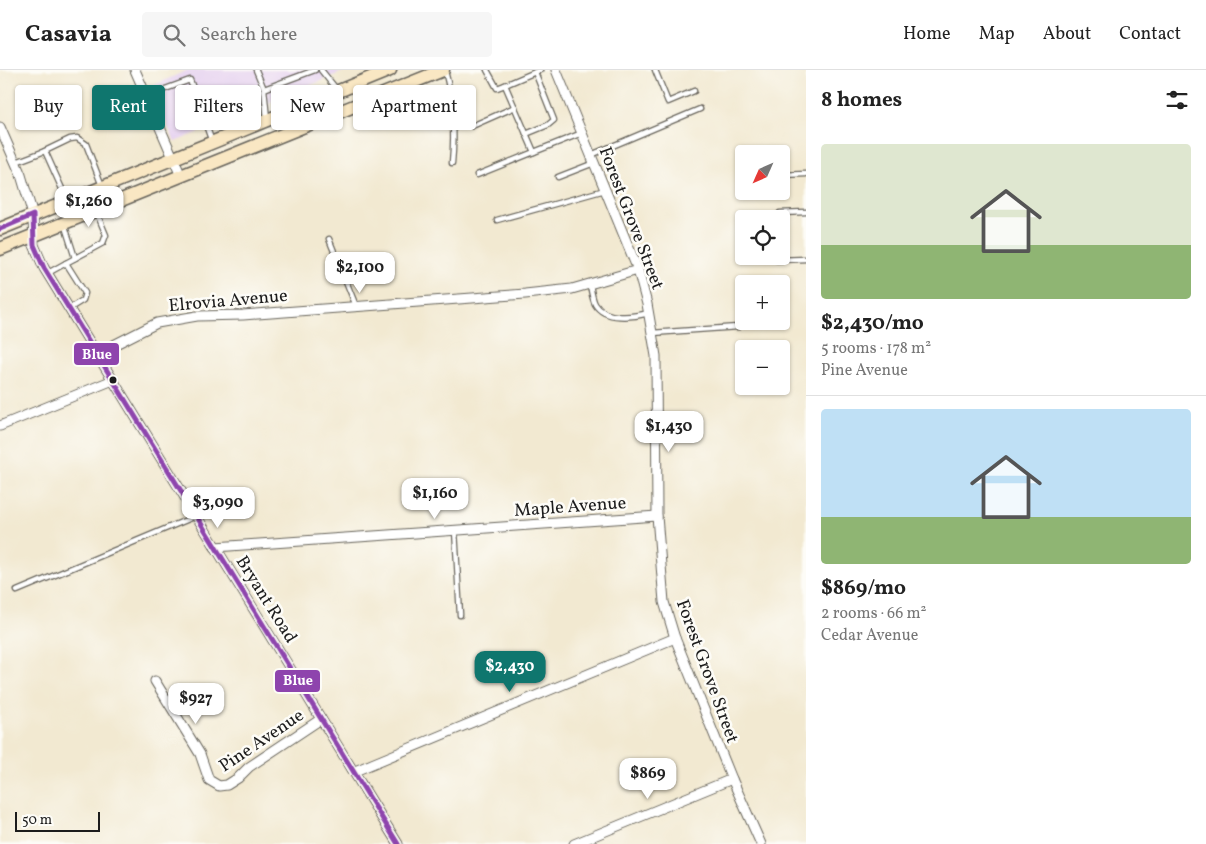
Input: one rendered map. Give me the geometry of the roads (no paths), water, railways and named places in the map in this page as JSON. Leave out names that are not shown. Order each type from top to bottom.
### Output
[{"type":"main road","points":[[343,89],[390,70]]},
{"type":"main road","points":[[0,249],[444,70]]},
{"type":"main road","points":[[343,102],[346,109]]},
{"type":"main road","points":[[0,229],[271,119]]},
{"type":"street","points":[[135,70],[141,85]]},
{"type":"street","name":"Forest Grove Street","points":[[556,70],[638,270],[649,313],[656,356],[657,516],[664,602],[675,638],[732,779],[761,844]]},
{"type":"street","name":"Bryant Road","points":[[0,127],[15,162],[33,215],[34,246],[47,273],[398,844]]},
{"type":"street","points":[[161,130],[181,176]]},
{"type":"street","name":"Elrovia Avenue","points":[[96,354],[157,323],[197,316],[243,315],[572,289],[638,270]]},
{"type":"street","points":[[0,426],[113,380]]},
{"type":"street","name":"Maple Avenue","points":[[215,547],[657,516]]},
{"type":"street","points":[[354,771],[675,638]]},
{"type":"street","name":"Pine Avenue","points":[[155,681],[200,754],[209,780],[218,786],[227,785],[238,778],[249,767],[321,719]]},
{"type":"street","points":[[574,844],[732,779]]},
{"type":"lane","points":[[256,70],[264,89],[267,121]]},
{"type":"lane","points":[[264,89],[315,70]]},
{"type":"lane","points":[[321,70],[333,85]]},
{"type":"lane","points":[[444,70],[452,97],[455,131],[452,164]]},
{"type":"lane","points":[[487,70],[497,88],[540,70]]},
{"type":"lane","points":[[655,70],[668,102],[694,90]]},
{"type":"lane","points":[[526,134],[548,125],[554,120],[535,72]]},
{"type":"lane","points":[[165,89],[190,80],[213,143]]},
{"type":"lane","points":[[505,85],[534,152]]},
{"type":"lane","points":[[476,124],[515,107]]},
{"type":"lane","points":[[558,177],[592,159],[700,109]]},
{"type":"lane","points":[[477,175],[582,133]]},
{"type":"lane","points":[[15,162],[45,151],[70,138],[82,140],[86,144],[102,188]]},
{"type":"lane","points":[[45,151],[67,202]]},
{"type":"lane","points":[[790,175],[806,174]]},
{"type":"lane","points":[[497,220],[605,190]]},
{"type":"lane","points":[[47,273],[103,243],[106,235],[95,210]]},
{"type":"lane","points":[[790,213],[806,212]]},
{"type":"lane","points":[[64,223],[76,258]]},
{"type":"lane","points":[[329,239],[356,306]]},
{"type":"lane","points":[[790,260],[806,259]]},
{"type":"lane","points":[[66,263],[85,293],[83,300],[68,309]]},
{"type":"lane","points":[[590,284],[595,304],[608,314],[634,317],[649,313]]},
{"type":"lane","points":[[652,333],[735,328]]},
{"type":"lane","points":[[17,591],[196,516]]},
{"type":"lane","points":[[455,530],[460,615]]}]
